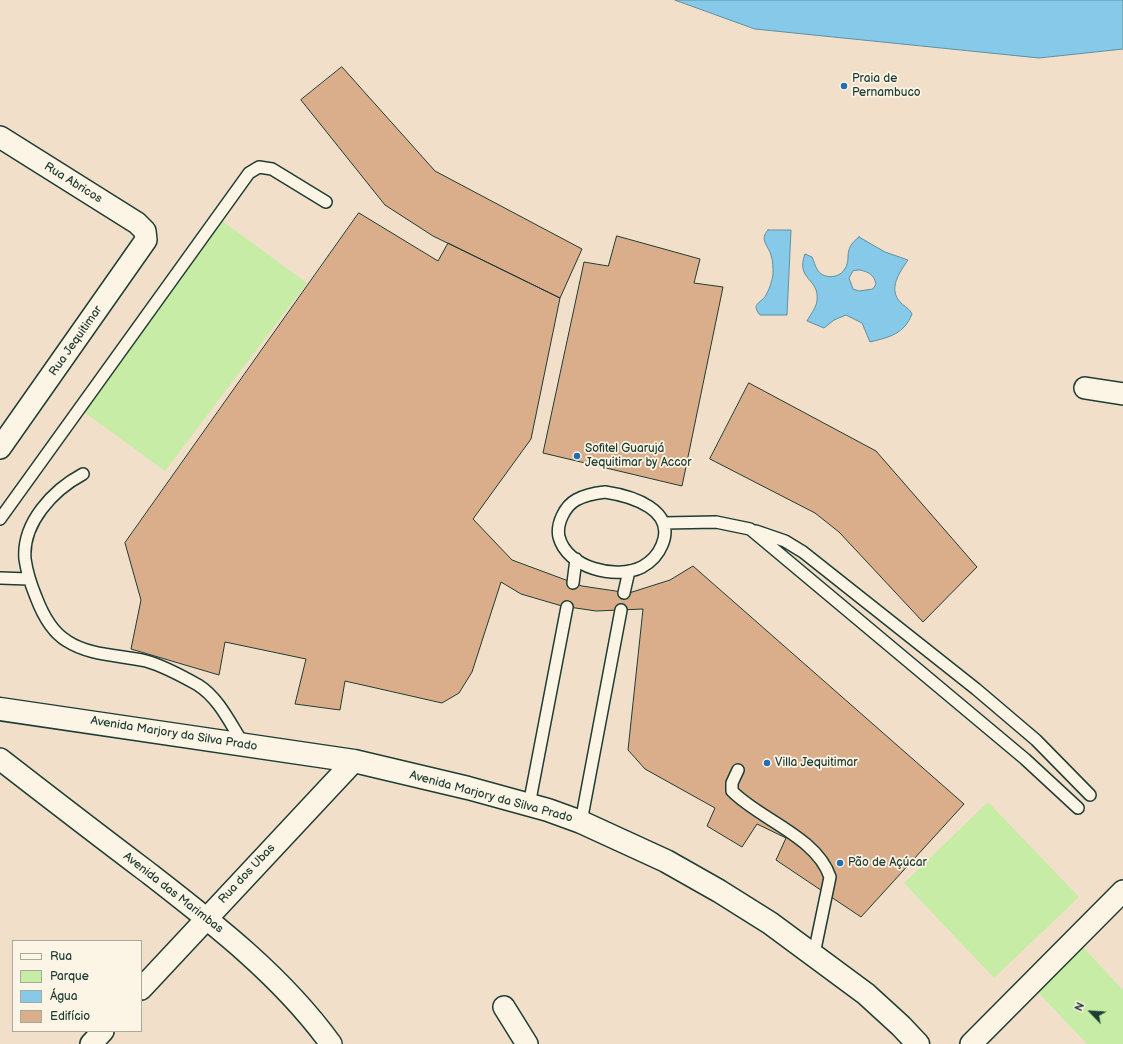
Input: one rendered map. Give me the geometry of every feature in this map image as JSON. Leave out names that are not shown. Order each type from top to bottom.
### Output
[{"type":"main road","name":"Avenida Marjory da Silva Prado","points":[[0,709],[354,761],[529,805],[581,822],[666,861],[719,891],[770,923],[814,954],[866,994],[918,1044]]},
{"type":"street","name":"Rua Abricos","points":[[0,137],[137,224],[145,231]]},
{"type":"street","name":"Rua Jequitimar","points":[[0,448],[144,245],[146,240],[145,231]]},
{"type":"street","points":[[1085,388],[1123,394]]},
{"type":"street","name":"Avenida das Marimbas","points":[[0,759],[206,917],[247,953],[283,988],[320,1029],[331,1044]]},
{"type":"street","name":"Rua dos Ubas","points":[[142,988],[206,917],[354,761]]},
{"type":"street","points":[[971,1044],[1123,891]]},
{"type":"street","points":[[504,1007],[526,1044]]},
{"type":"street","points":[[91,1044],[102,1032]]},
{"type":"lane","points":[[0,519],[253,169],[259,167],[272,169],[326,202]]},
{"type":"lane","points":[[83,474],[67,483],[50,499],[34,520],[26,539],[25,558],[29,579],[37,602],[48,623],[66,640],[84,649],[147,662],[170,670],[199,686],[215,700],[244,745]]},
{"type":"lane","points":[[605,492],[618,494],[646,504],[656,511],[664,523],[665,539],[659,551],[651,561],[641,568],[615,573],[605,572],[576,559],[565,549],[559,536],[560,521],[567,509],[575,500],[592,494],[605,492]]},
{"type":"lane","points":[[664,523],[716,522],[750,529],[785,541],[803,552],[976,689],[1036,740],[1090,795]]},
{"type":"lane","points":[[750,529],[1025,759],[1078,808]]},
{"type":"lane","points":[[572,583],[576,559]]},
{"type":"lane","points":[[624,593],[630,571]]},
{"type":"lane","points":[[0,578],[29,579]]},
{"type":"lane","points":[[529,805],[567,607]]},
{"type":"lane","points":[[581,822],[622,610]]},
{"type":"lane","points":[[738,770],[732,783],[732,791],[739,798],[790,831],[823,862],[828,869],[830,877],[814,954]]},
{"type":"green space","points":[[214,215],[307,283],[165,471],[77,407]]},
{"type":"green space","points":[[988,802],[1079,897],[994,978],[904,883]]},
{"type":"green space","points":[[1079,943],[1123,990],[1123,1044],[1087,1044],[1033,987]]},
{"type":"water","points":[[675,0],[1123,0],[1123,49],[1039,58],[755,29]]},
{"type":"water","points":[[768,230],[791,230],[787,315],[760,315],[756,308],[756,306],[764,298],[771,284],[773,274],[772,257],[764,240],[765,234]]},
{"type":"water","points":[[859,237],[885,252],[908,260],[896,281],[895,292],[897,298],[912,314],[909,321],[896,334],[870,342],[862,323],[846,315],[834,320],[824,328],[807,321],[816,304],[817,293],[803,269],[805,254],[812,257],[816,268],[822,275],[830,277],[838,275],[844,270],[848,262],[850,246]],"holes":[[[860,270],[872,276],[876,284],[873,289],[859,291],[853,289],[849,278],[853,271]]]},
{"type":"building","points":[[342,67],[435,171],[582,249],[560,298],[433,236],[385,205],[301,100]]},
{"type":"building","points":[[359,213],[438,261],[448,243],[560,298],[531,439],[473,519],[512,560],[582,586],[629,593],[670,580],[693,566],[964,804],[861,917],[776,860],[786,838],[757,824],[742,847],[707,826],[715,808],[645,769],[628,750],[643,609],[596,611],[562,606],[521,594],[501,582],[472,672],[459,693],[442,703],[345,681],[340,710],[295,704],[306,659],[225,642],[219,675],[131,649],[141,600],[125,543]]},
{"type":"building","points":[[617,236],[700,259],[694,283],[723,287],[682,486],[543,453],[584,262],[608,266]]},
{"type":"building","points":[[749,383],[876,451],[977,567],[923,622],[839,532],[815,513],[710,459]]},
{"type":"place","name":"Praia de Pernambuco","points":[[844,86]]},
{"type":"place","name":"Sofitel Guarujá Jequitimar by Accor","points":[[577,456]]},
{"type":"place","name":"Villa Jequitimar","points":[[767,763]]},
{"type":"place","name":"Pão de Açúcar","points":[[840,863]]}]
